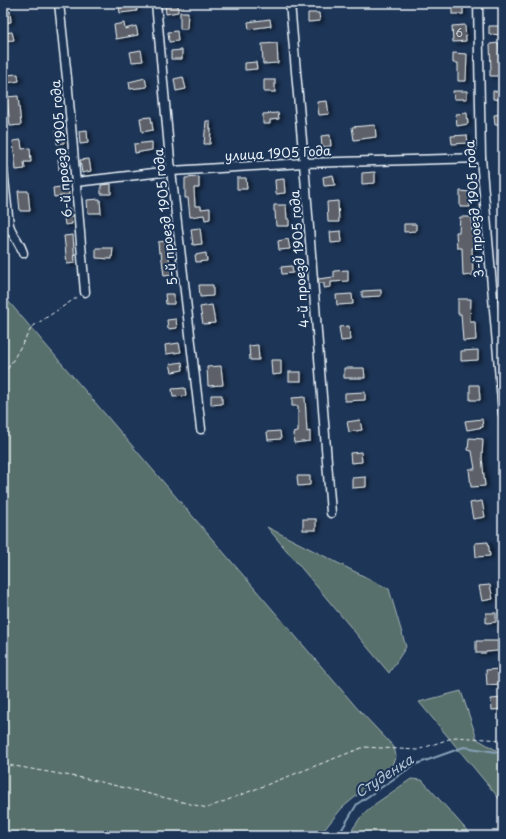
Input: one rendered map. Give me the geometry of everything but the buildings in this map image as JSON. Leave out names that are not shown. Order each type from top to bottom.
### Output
[{"type":"street","name":"6-й проезд 1905 года","points":[[59,3],[76,182],[84,292]]},
{"type":"street","name":"5-й проезд 1905 года","points":[[156,3],[171,171],[201,429]]},
{"type":"street","name":"4-й проезд 1905 года","points":[[290,3],[331,513]]},
{"type":"street","name":"3-й проезд 1905 года","points":[[478,3],[481,158],[503,414]]},
{"type":"street","name":"улица 1905 Года","points":[[76,182],[171,171],[304,163],[481,158]]},
{"type":"street","points":[[3,169],[9,225],[11,232],[18,240],[23,253]]},
{"type":"path","points":[[3,373],[6,372],[32,327],[84,292]]},
{"type":"path","points":[[3,764],[88,779],[207,808],[364,747],[417,750],[455,737],[503,740]]},
{"type":"green space","points":[[3,295],[357,708],[394,747],[396,756],[391,767],[342,808],[319,836],[3,836]]},
{"type":"green space","points":[[267,527],[389,589],[406,647],[389,673]]},
{"type":"green space","points":[[461,691],[477,739],[503,754],[503,803],[419,702]]},
{"type":"green space","points":[[411,779],[422,780],[472,836],[348,836],[360,818],[375,804]]},
{"type":"waterway","name":"Студенка","points":[[338,836],[357,804],[414,765],[464,747],[503,753]]}]
